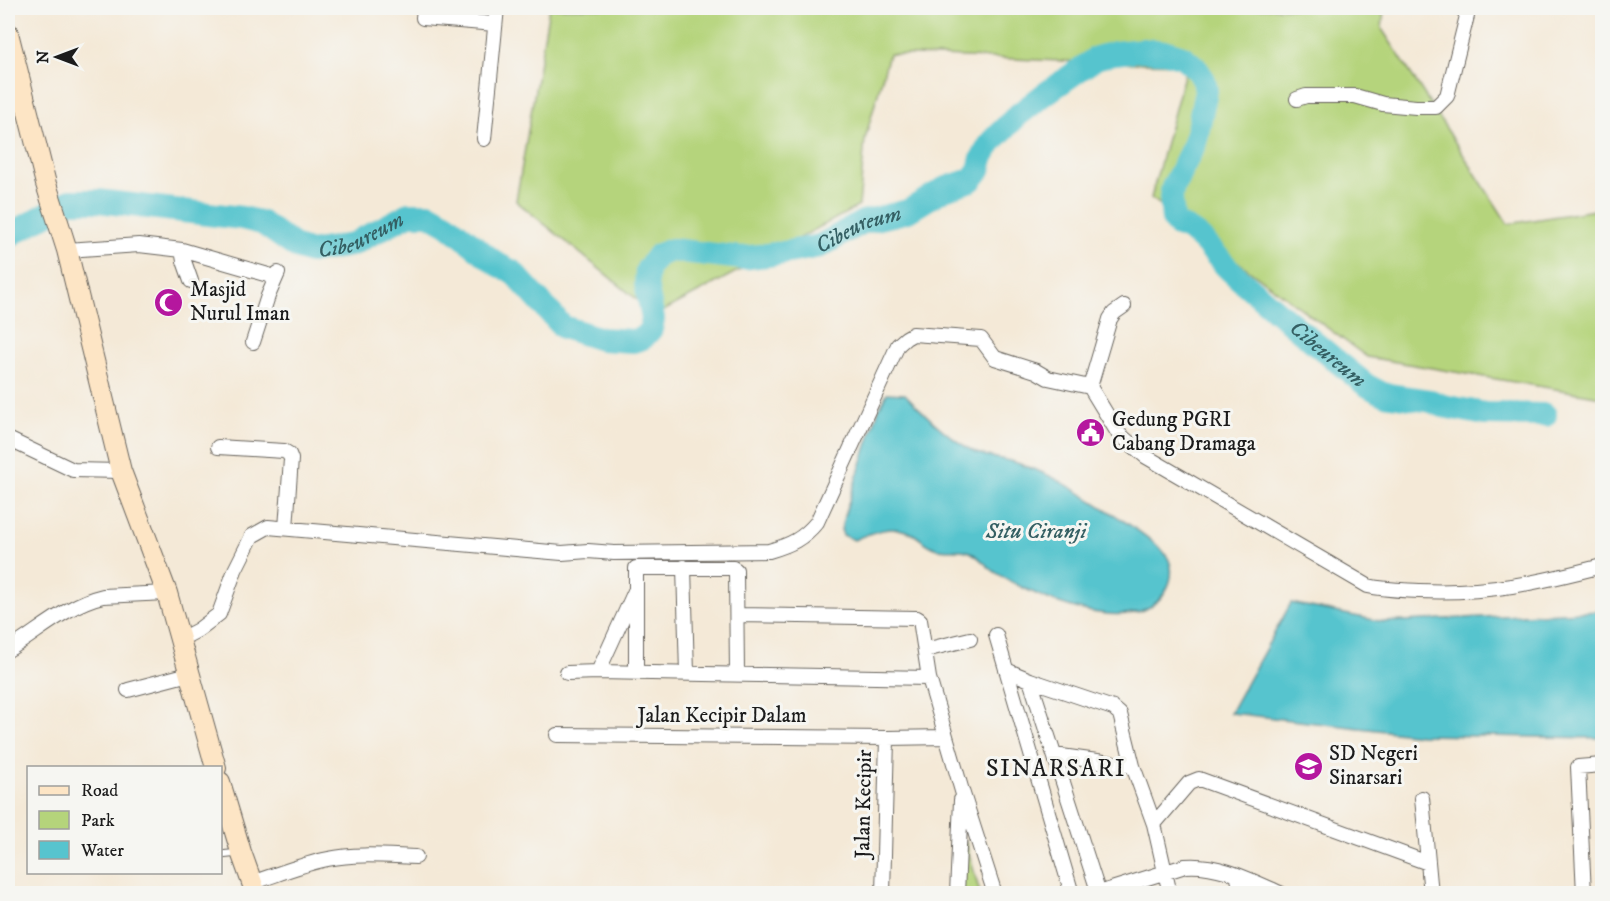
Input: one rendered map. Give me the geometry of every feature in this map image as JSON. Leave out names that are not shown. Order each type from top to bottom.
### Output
[{"type":"street","points":[[424,8],[423,18],[495,24]]},
{"type":"street","points":[[484,139],[497,8]]},
{"type":"street","points":[[1297,99],[1306,96],[1355,96],[1383,104],[1436,107],[1447,96],[1467,16],[1461,8]]},
{"type":"street","points":[[8,33],[46,184],[67,250],[121,471],[167,593],[215,766]]},
{"type":"street","points":[[67,250],[139,244],[182,250],[277,275],[253,342]]},
{"type":"street","points":[[182,250],[183,261],[191,281]]},
{"type":"street","points":[[1090,387],[1110,320],[1114,313],[1124,306]]},
{"type":"street","points":[[181,639],[198,630],[219,614],[235,570],[252,536],[268,526],[562,553],[769,551],[798,541],[817,522],[898,345],[913,334],[981,339],[996,358],[1036,371],[1048,378],[1090,387],[1118,433],[1145,456],[1368,586],[1393,590],[1470,592],[1544,582],[1602,566]]},
{"type":"street","points":[[8,440],[73,470],[121,471]]},
{"type":"street","points":[[218,447],[284,451],[289,454],[291,459],[286,528]]},
{"type":"street","points":[[684,567],[687,674]]},
{"type":"street","points":[[636,672],[636,568],[735,568],[737,674]]},
{"type":"street","points":[[598,672],[635,591]]},
{"type":"street","points":[[8,650],[94,598],[167,593]]},
{"type":"street","points":[[737,615],[917,618],[921,622],[929,678],[995,894]]},
{"type":"street","points":[[996,635],[1072,894]]},
{"type":"street","points":[[925,650],[970,639]]},
{"type":"street","points":[[1006,670],[1120,714],[1133,766],[1154,824],[1170,894]]},
{"type":"street","points":[[567,673],[636,672],[929,678]]},
{"type":"street","points":[[128,690],[189,674]]},
{"type":"street","points":[[1030,680],[1098,893],[1194,865],[1237,875],[1282,894]]},
{"type":"street","name":"Jalan Kecipir Dalam","points":[[557,735],[887,738]]},
{"type":"street","name":"Jalan Kecipir","points":[[883,894],[887,738],[946,737]]},
{"type":"street","points":[[1054,755],[1133,766]]},
{"type":"street","points":[[1584,894],[1578,767],[1602,765]]},
{"type":"street","points":[[1154,824],[1189,783],[1199,778],[1428,863]]},
{"type":"street","points":[[222,789],[254,888],[325,859],[363,855],[416,857]]},
{"type":"street","points":[[957,894],[962,791]]},
{"type":"street","points":[[1422,798],[1431,894]]},
{"type":"street","points":[[1237,875],[1242,894]]},
{"type":"lane","points":[[222,855],[241,852]]},
{"type":"green space","points":[[549,8],[1384,8],[1382,29],[1508,224],[1602,209],[1602,397],[1367,357],[1151,198],[1187,64],[889,54],[865,139],[859,206],[656,315],[516,201]]},
{"type":"green space","points":[[965,839],[980,893],[960,893]]},
{"type":"water","name":"Situ Ciranji","points":[[887,393],[905,394],[947,433],[975,452],[1017,463],[1046,474],[1139,531],[1162,550],[1169,560],[1171,576],[1165,592],[1150,606],[1130,613],[1107,614],[1082,610],[1056,602],[1011,582],[970,552],[938,549],[904,530],[882,530],[854,540],[843,535],[841,530],[844,516],[879,409]]},
{"type":"water","points":[[1291,603],[1384,622],[1602,611],[1602,738],[1420,735],[1230,713]]},
{"type":"waterway","name":"Cibeureum","points":[[8,236],[70,201],[98,201],[242,218],[262,223],[296,247],[310,252],[351,245],[409,214],[429,214],[447,224],[497,264],[513,272],[563,327],[601,339],[633,341],[643,338],[651,329],[653,319],[646,284],[647,270],[658,255],[672,250],[742,258],[783,253],[820,246],[863,222],[908,211],[944,189],[971,180],[979,170],[982,158],[992,141],[1018,115],[1096,58],[1114,53],[1142,50],[1167,52],[1183,57],[1196,68],[1204,80],[1206,91],[1195,143],[1173,187],[1171,197],[1173,219],[1177,225],[1194,233],[1232,272],[1281,315],[1366,385],[1383,394],[1431,401],[1443,406],[1485,414],[1545,415]]},
{"type":"place","name":"Masjid Nurul Iman","points":[[169,302]]},
{"type":"place","name":"Gedung PGRI Cabang Dramaga","points":[[1091,432]]},
{"type":"place","name":"SD Negeri Sinarsari","points":[[1308,766]]},
{"type":"district","name":"SINARSARI","points":[[1056,769]]}]
